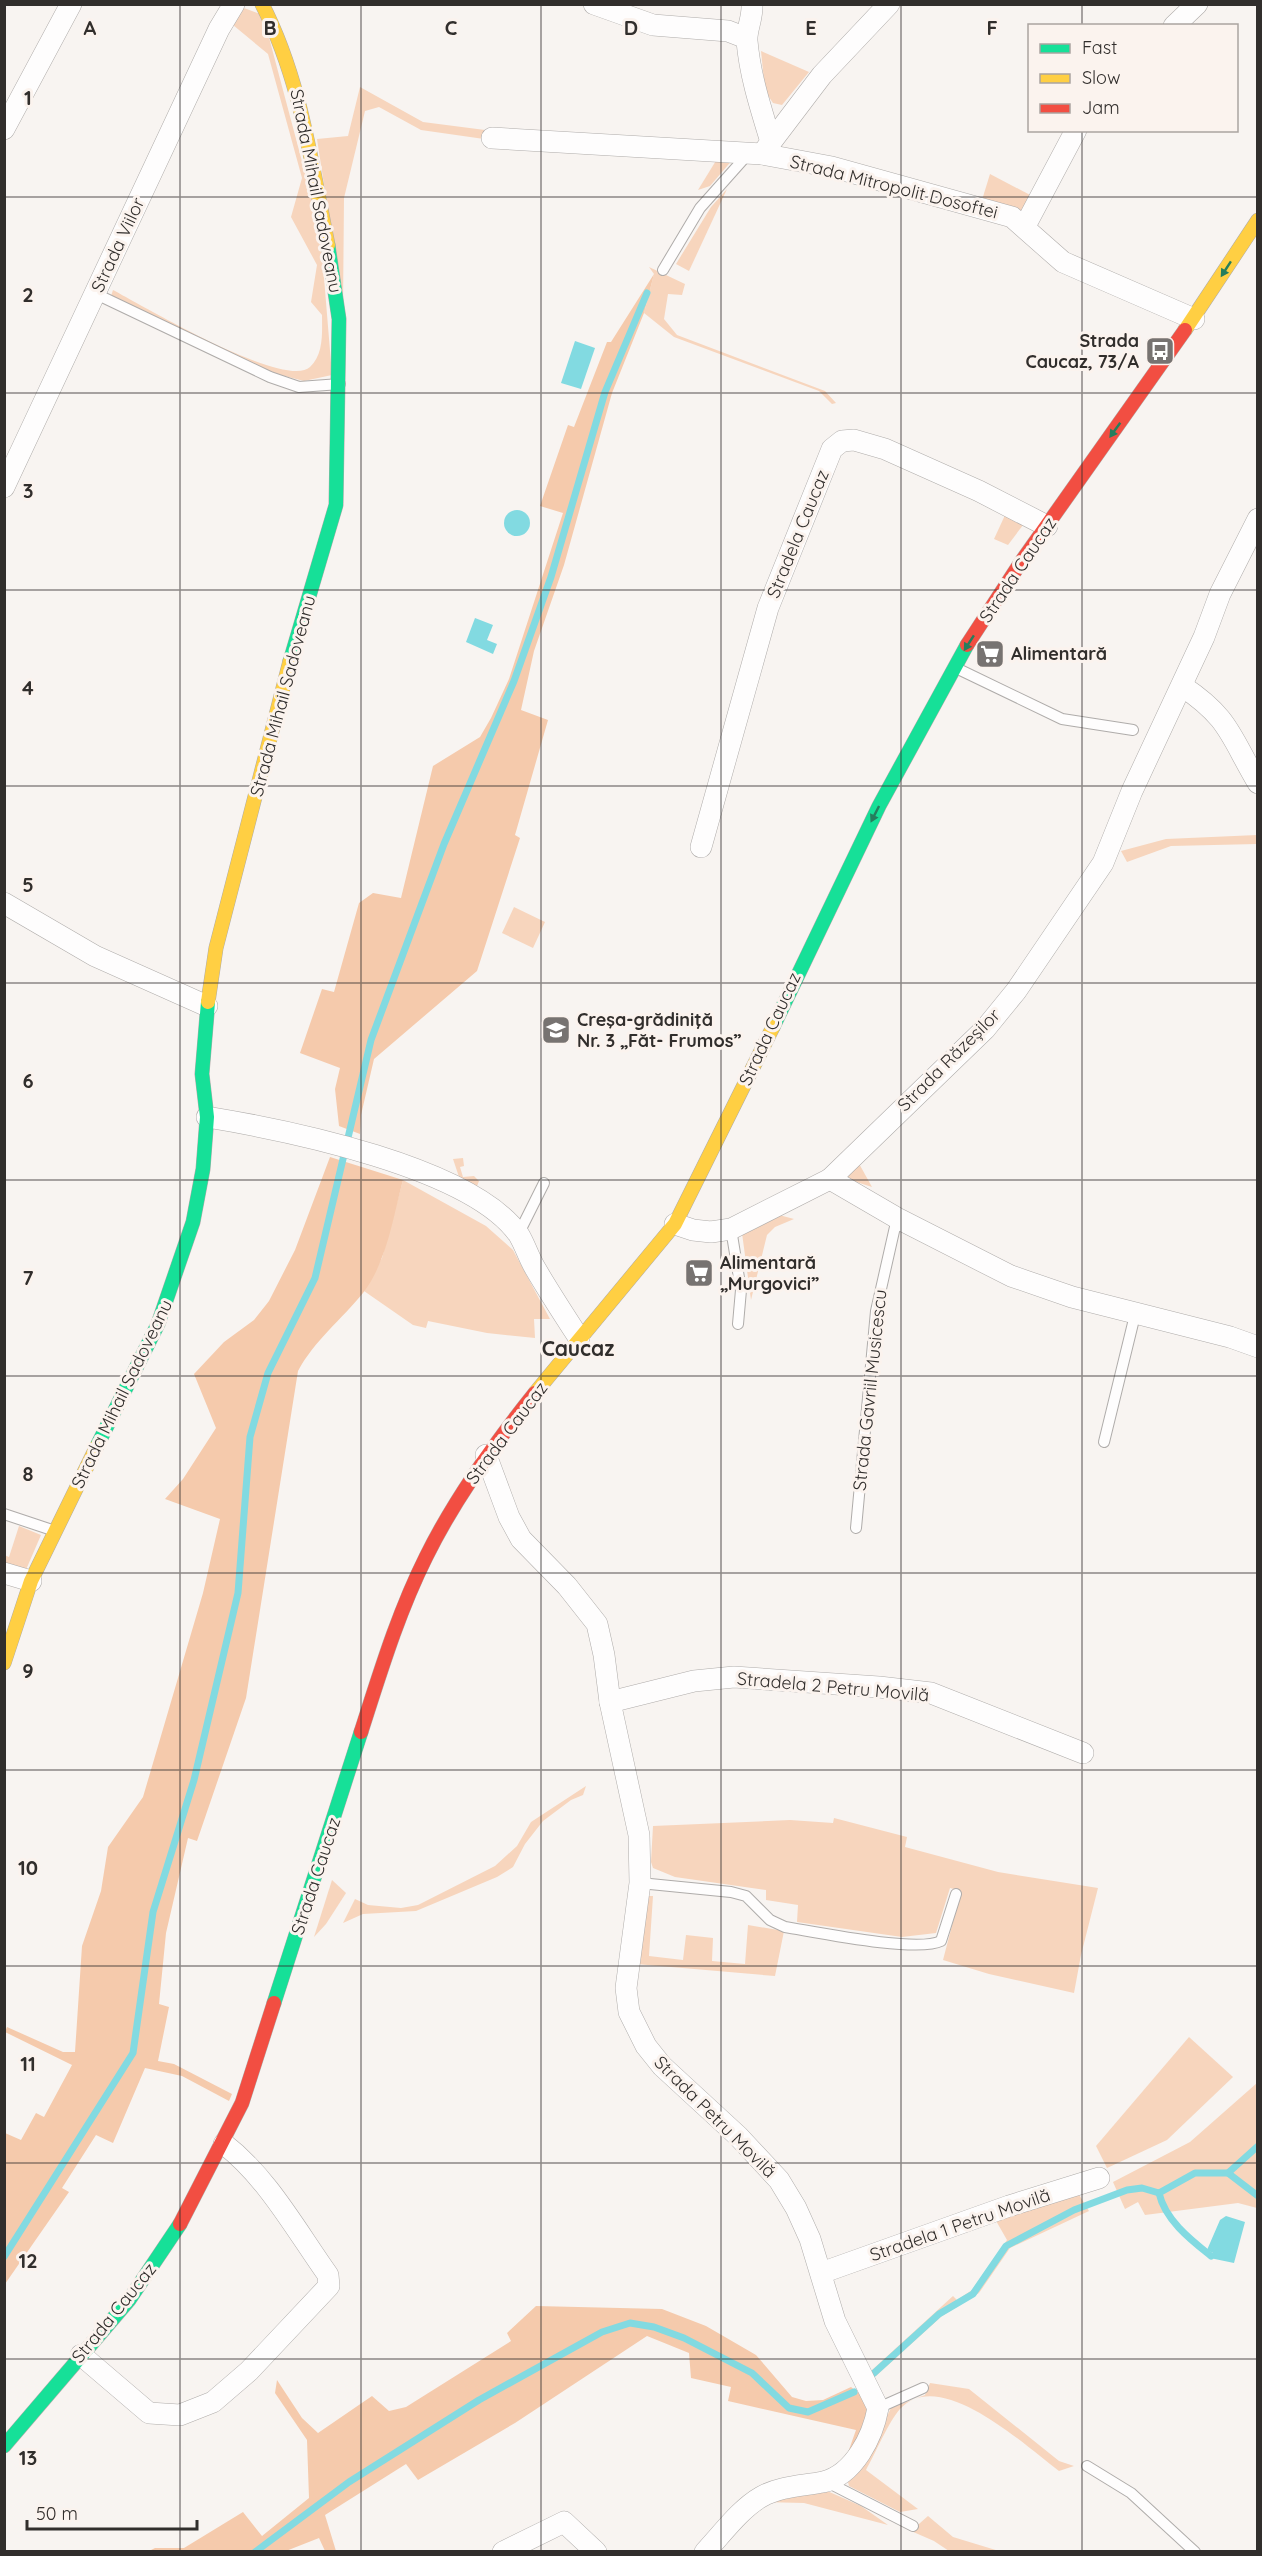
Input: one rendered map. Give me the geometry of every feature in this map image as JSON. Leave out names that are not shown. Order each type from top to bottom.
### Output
[{"type":"street","points":[[4,129],[71,4]]},
{"type":"street","name":"Strada Viilor","points":[[4,487],[219,29],[234,4]]},
{"type":"street","name":"Strada Mihail Sadoveanu","points":[[4,1663],[21,1618],[31,1581],[158,1324],[193,1222],[203,1169],[207,1117],[202,1074],[207,1006],[216,948],[290,662],[336,505],[340,384],[339,319],[333,268],[309,141],[293,75],[279,37],[262,4]]},
{"type":"street","points":[[594,4],[653,25],[728,31],[746,38]]},
{"type":"street","name":"Strada Mitropolit Dosoftei","points":[[752,4],[753,19],[746,38],[754,84],[760,150]]},
{"type":"street","name":"Strada Mitropolit Dosoftei","points":[[760,150],[822,75],[889,4]]},
{"type":"street","points":[[1176,24],[1197,4]]},
{"type":"street","points":[[1024,226],[1075,132]]},
{"type":"street","name":"Strada Mitropolit Dosoftei","points":[[492,138],[760,150],[844,170],[1012,218],[1063,262],[1194,319]]},
{"type":"street","name":"Strada Caucaz","points":[[4,2446],[146,2276],[188,2210],[224,2144],[242,2103],[395,1629],[426,1556],[486,1455],[579,1338],[657,1249],[675,1224],[821,921],[915,735],[954,666],[1047,525],[1194,319],[1257,220]]},
{"type":"street","name":"Stradela Caucaz","points":[[701,846],[768,608],[832,448],[842,441],[854,440],[885,449],[970,486],[1047,525]]},
{"type":"street","name":"Strada Răzeșilor","points":[[675,1224],[693,1230],[711,1232],[731,1229],[830,1179],[985,1029],[1016,991],[1103,863],[1132,792],[1204,637],[1220,594],[1257,520]]},
{"type":"street","points":[[1182,686],[1207,703],[1220,716],[1229,728],[1257,783]]},
{"type":"street","points":[[4,903],[95,956],[207,1006]]},
{"type":"street","points":[[207,1117],[245,1123],[358,1151],[402,1163],[443,1180],[483,1204],[518,1235],[548,1290],[579,1338]]},
{"type":"street","points":[[830,1179],[897,1218],[1011,1276],[1135,1315],[1230,1337],[1257,1347]]},
{"type":"street","name":"Strada Petru Movilă","points":[[486,1455],[509,1517],[521,1539],[567,1586],[597,1624],[604,1655],[610,1702],[639,1835],[640,1883],[626,1988],[629,2012],[638,2034],[666,2070],[738,2136],[779,2180],[796,2208],[821,2273],[835,2321],[878,2408]]},
{"type":"street","points":[[4,1573],[31,1581]]},
{"type":"street","name":"Stradela 2 Petru Movilă","points":[[610,1702],[694,1681],[734,1677],[879,1687],[931,1693],[1083,1753]]},
{"type":"street","points":[[81,2355],[149,2413],[180,2415],[213,2402],[249,2371],[329,2286],[328,2275],[258,2178],[240,2157],[224,2144]]},
{"type":"street","name":"Stradela 1 Petru Movilă","points":[[821,2273],[1009,2206],[1100,2178]]},
{"type":"street","points":[[705,2552],[759,2498],[796,2485],[825,2481],[839,2476],[866,2443],[875,2424],[878,2408]]},
{"type":"street","points":[[503,2552],[564,2522],[596,2552]]},
{"type":"lane","name":"Strada Mitropolit Dosoftei","points":[[663,270],[700,208],[760,150]]},
{"type":"lane","points":[[96,294],[270,377],[299,387],[340,384]]},
{"type":"lane","points":[[954,666],[1062,719],[1133,730]]},
{"type":"lane","points":[[518,1235],[544,1183]]},
{"type":"lane","name":"Strada Gavriil Musicescu","points":[[856,1528],[876,1311],[897,1218]]},
{"type":"lane","points":[[731,1229],[741,1290],[738,1324]]},
{"type":"lane","points":[[1104,1442],[1135,1315]]},
{"type":"lane","points":[[4,1514],[55,1531]]},
{"type":"lane","points":[[640,1883],[731,1892],[746,1896],[770,1920],[785,1927],[889,1943],[934,1944],[941,1941],[956,1894]]},
{"type":"lane","points":[[878,2408],[923,2388]]},
{"type":"lane","points":[[1087,2466],[1131,2493],[1196,2552]]},
{"type":"lane","points":[[825,2481],[913,2526]]},
{"type":"shaded area","points":[[244,8],[263,15],[320,229],[332,375],[304,381],[269,372],[111,296],[113,290],[213,343],[273,367],[296,371],[310,367],[318,356],[322,315],[311,302],[317,265],[291,217],[302,178],[268,54],[233,25]]},
{"type":"shaded area","points":[[761,51],[809,72],[782,105],[773,103],[765,91]]},
{"type":"shaded area","points":[[360,87],[423,122],[485,130],[484,139],[421,130],[379,107],[365,111],[344,198],[343,308],[317,139],[348,136]]},
{"type":"shaded area","points":[[734,158],[710,186],[698,190],[717,159]]},
{"type":"shaded area","points":[[990,174],[1032,196],[1025,212],[982,200]]},
{"type":"shaded area","points":[[727,189],[689,271],[676,264],[711,207]]},
{"type":"shaded area","points":[[649,267],[685,284],[682,295],[668,294],[664,319],[677,335],[825,391],[836,403],[832,404],[819,391],[674,337],[644,313],[654,274]]},
{"type":"shaded area","points":[[654,274],[644,313],[612,393],[564,565],[534,651],[521,710],[548,720],[515,835],[520,838],[477,971],[374,1059],[361,1115],[360,1134],[339,1126],[335,1089],[340,1068],[300,1053],[322,989],[334,992],[359,903],[373,893],[401,898],[433,766],[480,737],[509,679],[563,513],[540,506],[568,425],[574,427],[607,342],[611,342]]},
{"type":"shaded area","points":[[1006,513],[1023,525],[1008,545],[994,539]]},
{"type":"shaded area","points":[[1257,835],[1257,844],[1171,846],[1127,862],[1121,851],[1166,839]]},
{"type":"shaded area","points":[[514,907],[545,922],[533,948],[502,933]]},
{"type":"shaded area","points":[[330,1157],[403,1180],[384,1253],[371,1281],[355,1303],[312,1350],[298,1371],[246,1698],[197,1841],[188,1838],[166,1933],[159,2004],[169,2007],[158,2061],[174,2064],[232,2094],[229,2101],[182,2076],[145,2068],[113,2143],[96,2135],[62,2188],[69,2192],[5,2284],[5,2133],[21,2140],[36,2113],[44,2117],[72,2065],[5,2032],[7,2027],[63,2052],[75,2052],[82,1946],[101,1891],[108,1847],[143,1797],[203,1593],[220,1519],[165,1499],[183,1479],[216,1428],[194,1374],[224,1342],[254,1320],[269,1301],[295,1250]]},
{"type":"shaded area","points":[[463,1158],[464,1166],[460,1167],[463,1177],[474,1176],[479,1181],[476,1189],[460,1180],[453,1159]]},
{"type":"shaded area","points":[[857,1160],[872,1187],[844,1178]]},
{"type":"shaded area","points":[[403,1180],[486,1226],[513,1250],[550,1319],[534,1319],[535,1338],[487,1333],[428,1321],[426,1328],[413,1325],[364,1291],[382,1258]]},
{"type":"shaded area","points":[[779,1215],[794,1219],[775,1227],[767,1235],[751,1300],[742,1233]]},
{"type":"shaded area","points":[[19,1526],[41,1535],[25,1572],[5,1565],[4,1555],[9,1557]]},
{"type":"shaded area","points":[[586,1786],[583,1795],[571,1800],[543,1821],[525,1844],[513,1867],[497,1877],[416,1911],[363,1914],[343,1923],[355,1899],[368,1905],[401,1908],[418,1905],[495,1866],[517,1846],[531,1822]]},
{"type":"shaded area","points":[[834,1818],[907,1837],[905,1847],[998,1872],[1098,1888],[1074,1993],[989,1974],[943,1960],[961,1891],[950,1888],[936,1933],[902,1937],[797,1922],[798,1905],[766,1900],[766,1890],[675,1877],[653,1868],[651,1862],[653,1826],[790,1820],[833,1823]]},
{"type":"shaded area","points":[[332,1880],[346,1893],[326,1924],[314,1937]]},
{"type":"shaded area","points":[[646,1896],[653,1896],[649,1956],[683,1960],[686,1935],[713,1938],[712,1961],[745,1964],[748,1925],[784,1931],[775,1976],[636,1964]]},
{"type":"shaded area","points":[[1189,2037],[1233,2077],[1167,2140],[1107,2168],[1096,2146]]},
{"type":"shaded area","points":[[1257,2083],[1257,2208],[1238,2203],[1145,2215],[1138,2202],[1125,2209],[1113,2182],[1190,2142]]},
{"type":"shaded area","points":[[1078,2193],[1089,2211],[1010,2248],[979,2293],[942,2316],[876,2376],[872,2370],[953,2296],[957,2300],[972,2290],[1007,2240],[995,2219]]},
{"type":"shaded area","points":[[536,2306],[662,2309],[706,2326],[756,2355],[792,2397],[806,2401],[823,2400],[851,2387],[866,2399],[871,2411],[861,2438],[845,2461],[856,2430],[728,2401],[731,2387],[691,2378],[689,2353],[647,2336],[515,2423],[418,2480],[406,2464],[325,2515],[336,2551],[325,2551],[319,2538],[286,2551],[147,2552],[155,2548],[184,2548],[243,2512],[262,2536],[309,2498],[307,2440],[275,2393],[277,2380],[302,2418],[318,2433],[372,2396],[389,2411],[406,2407],[511,2341],[507,2333]]},
{"type":"shaded area","points":[[930,2383],[969,2389],[1059,2461],[1074,2466],[1059,2471],[982,2414],[959,2403],[937,2397],[917,2398],[925,2395]]},
{"type":"shaded area","points":[[917,2398],[896,2414],[866,2470],[918,2509],[900,2512],[849,2486],[847,2478],[872,2446],[891,2408]]},
{"type":"shaded area","points":[[825,2490],[861,2506],[888,2525],[804,2503],[762,2502]]},
{"type":"shaded area","points":[[928,2516],[953,2537],[999,2551],[949,2551],[934,2541],[911,2531]]},
{"type":"water","points":[[575,341],[595,348],[581,389],[561,383]]},
{"type":"water","points":[[517,510],[526,514],[530,523],[526,532],[517,536],[508,532],[504,523],[508,514]]},
{"type":"water","points":[[475,618],[493,625],[487,640],[497,644],[493,654],[466,642]]},
{"type":"water","points":[[1226,2216],[1245,2222],[1234,2263],[1210,2258],[1213,2253],[1207,2250],[1220,2220]]},
{"type":"waterway","points":[[4,2257],[133,2053],[153,1912],[194,1780],[238,1593],[250,1437],[268,1373],[315,1278],[371,1040],[444,844],[514,681],[551,577],[605,392],[647,293]]},
{"type":"waterway","points":[[873,2374],[939,2314],[973,2294],[1006,2246],[1074,2210],[1127,2190],[1142,2188],[1159,2193],[1195,2173],[1228,2173],[1258,2146]]},
{"type":"waterway","points":[[1228,2173],[1258,2196]]},
{"type":"waterway","points":[[1159,2193],[1173,2221],[1211,2256]]},
{"type":"waterway","points":[[255,2552],[349,2482],[479,2400],[602,2332],[630,2323],[654,2327],[684,2338],[752,2373],[789,2408],[808,2412],[854,2392]]},
{"type":"traffic: fast","points":[[290,661],[336,505],[339,319],[328,245]]},
{"type":"traffic: fast","points":[[773,1027],[879,806],[967,645]]},
{"type":"traffic: fast","points":[[97,1446],[158,1324],[193,1222],[203,1169],[207,1117],[202,1074],[208,1002]]},
{"type":"traffic: fast","points":[[274,2003],[361,1732]]},
{"type":"traffic: fast","points":[[4,2446],[129,2300],[180,2224]]},
{"type":"traffic: slow","points":[[262,4],[296,92],[328,245]]},
{"type":"traffic: slow","points":[[1185,330],[1258,220]]},
{"type":"traffic: slow","points":[[208,1002],[216,948],[290,661]]},
{"type":"traffic: slow","points":[[535,1393],[675,1224],[773,1027]]},
{"type":"traffic: slow","points":[[4,1663],[31,1581],[97,1446]]},
{"type":"traffic: jam","points":[[967,645],[1021,562],[1185,330]]},
{"type":"traffic: jam","points":[[361,1732],[398,1621],[437,1535],[476,1472],[535,1393]]},
{"type":"traffic: jam","points":[[180,2224],[242,2103],[274,2003]]},
{"type":"place","name":"Strada Caucaz, 73/A","points":[[1160,351]]},
{"type":"place","name":"Alimentară","points":[[990,654]]},
{"type":"place","name":"Creşa-grădiniţă Nr. 3 „Făt- Frumos”","points":[[556,1030]]},
{"type":"place","name":"Alimentară „Murgovici”","points":[[699,1273]]},
{"type":"district","name":"Caucaz","points":[[578,1349]]}]
